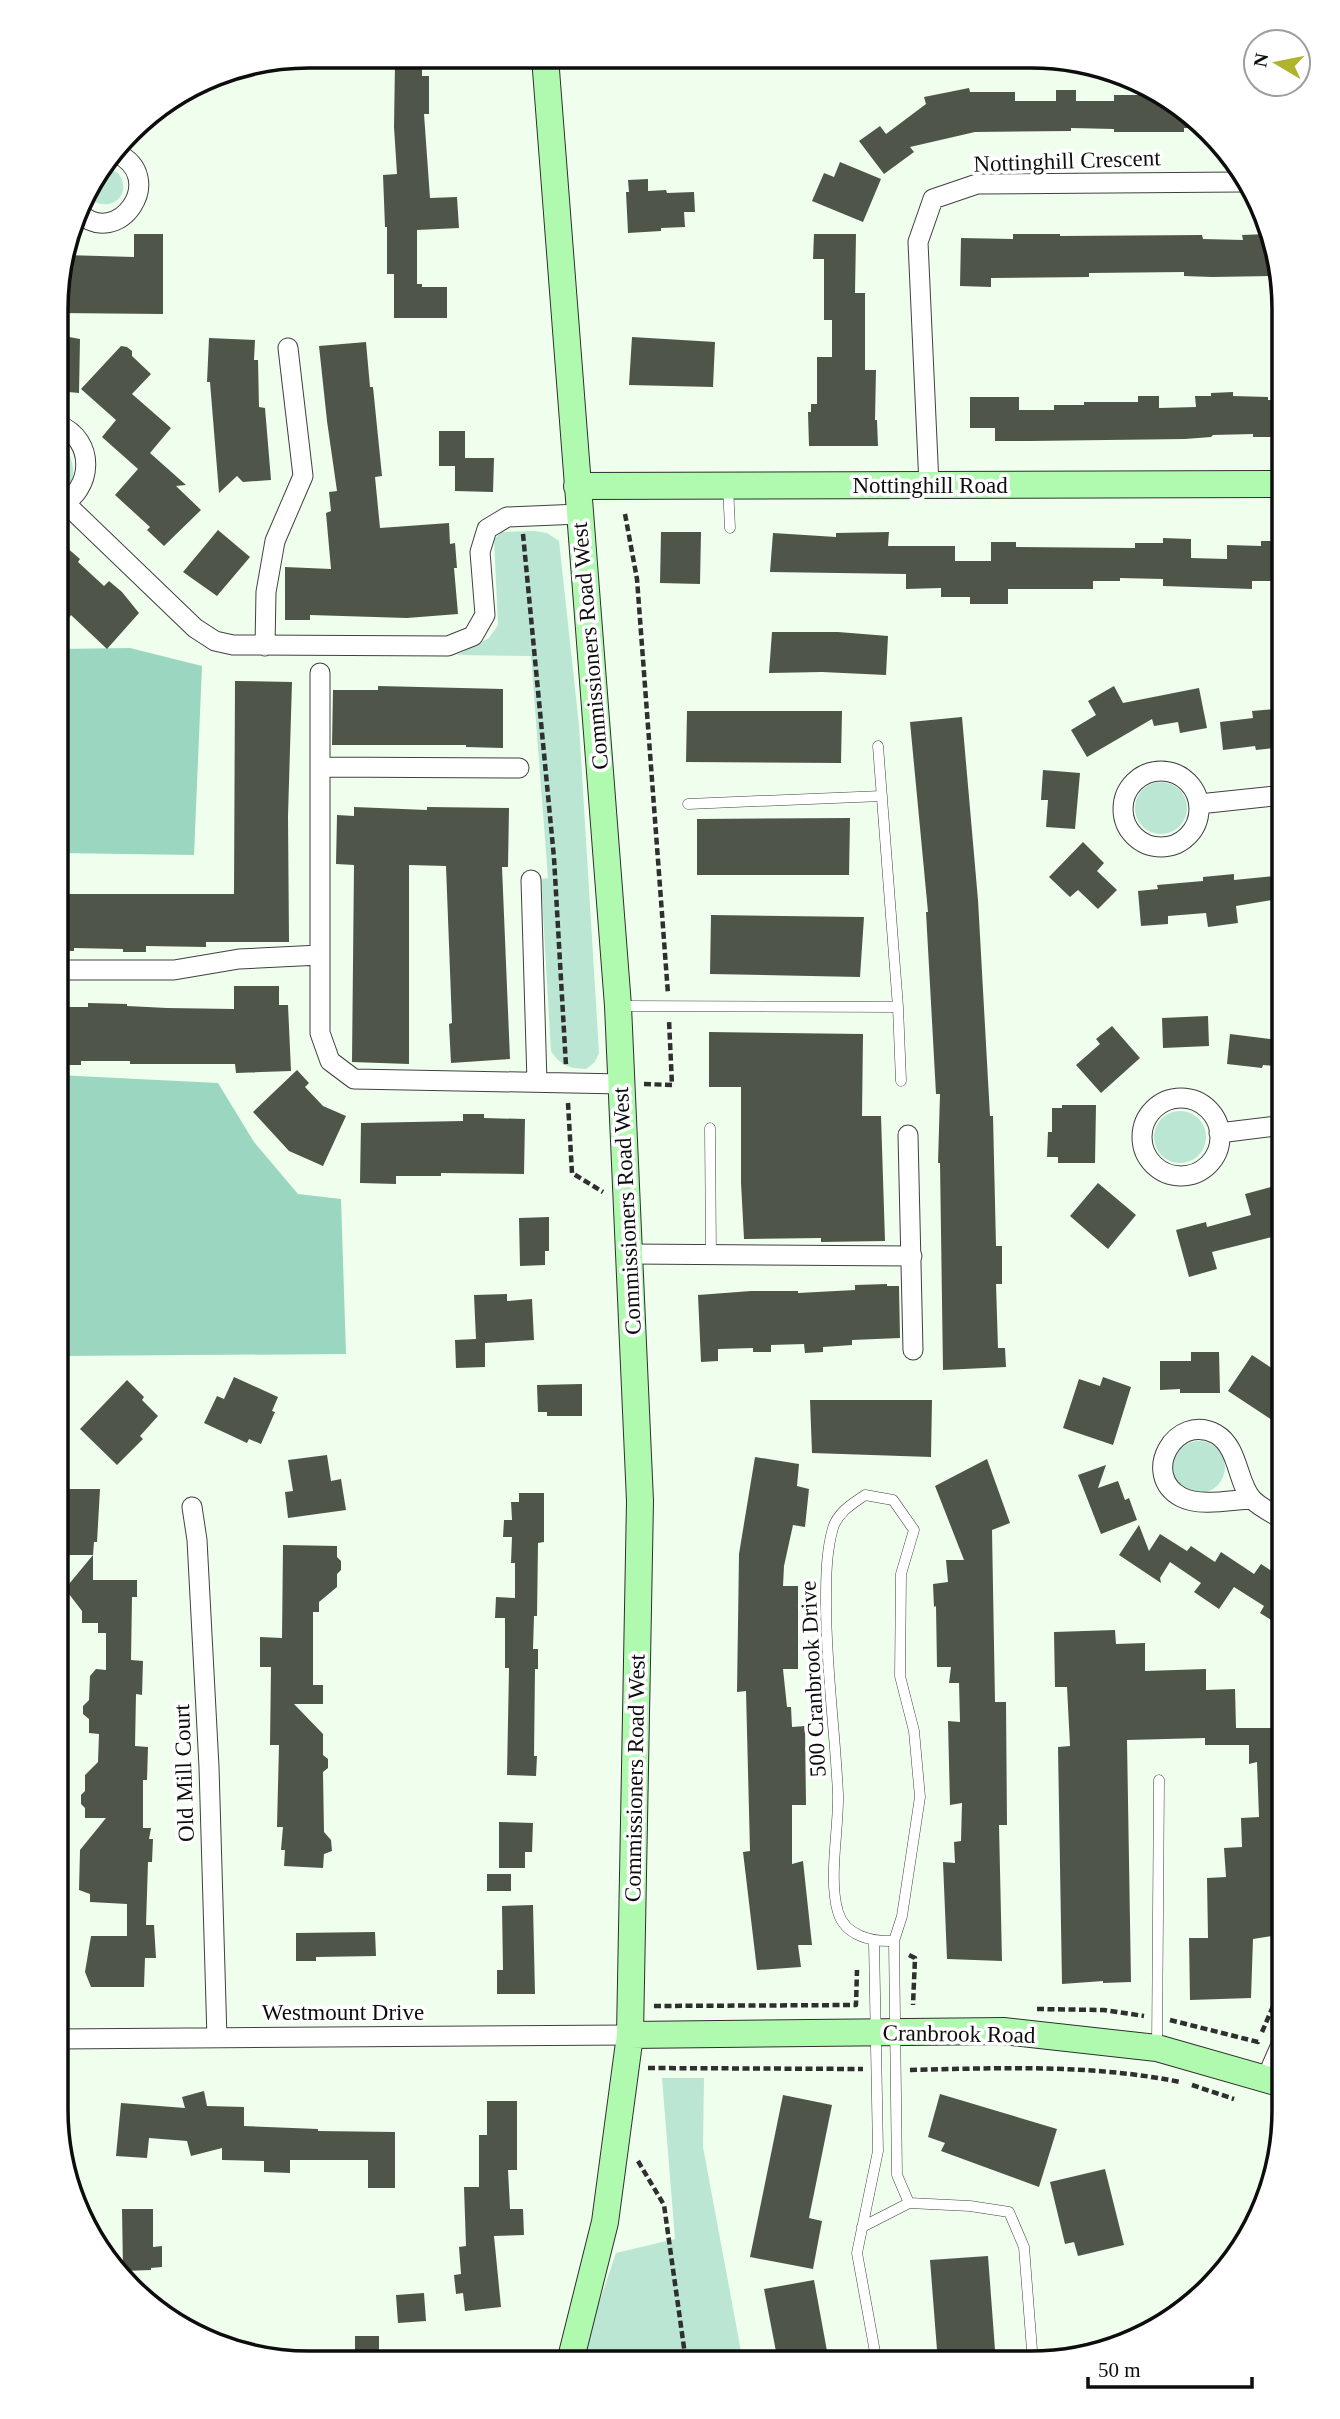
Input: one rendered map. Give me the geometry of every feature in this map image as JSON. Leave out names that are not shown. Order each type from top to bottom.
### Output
[{"type":"main road","name":"Commissioners Road West","points":[[546,68],[618,1006],[640,1501],[630,2035],[605,2222],[573,2351]]},
{"type":"main road","name":"Nottinghill Road","points":[[577,486],[1272,484]]},
{"type":"main road","name":"Cranbrook Road","points":[[630,2035],[1003,2031],[1157,2048],[1271,2080]]},
{"type":"street","points":[[87,218],[104,223],[125,215],[133,206],[138,196],[139,183],[136,172],[129,161],[123,157]]},
{"type":"street","name":"Nottinghill Crescent","points":[[929,485],[918,242],[933,199],[977,184],[1235,182]]},
{"type":"street","points":[[265,646],[266,592],[275,541],[303,476],[288,348]]},
{"type":"street","points":[[68,430],[85,451],[87,466],[85,480],[77,493],[68,500]]},
{"type":"street","points":[[68,511],[195,628],[215,641],[233,645],[265,646],[448,646],[472,636],[485,615],[480,552],[487,529],[507,517],[580,514]]},
{"type":"street","points":[[320,673],[320,1033],[330,1061],[354,1079],[622,1084]]},
{"type":"street","points":[[320,767],[519,768]]},
{"type":"street","points":[[1162,770],[1173,772],[1191,784],[1199,804],[1196,826],[1190,835],[1171,846],[1149,846],[1140,841],[1131,834],[1123,813],[1126,792],[1133,783],[1141,776],[1162,770]]},
{"type":"street","points":[[1199,804],[1272,796]]},
{"type":"street","points":[[531,880],[537,1082]]},
{"type":"street","points":[[68,970],[174,970],[239,959],[320,955]]},
{"type":"street","points":[[1185,1098],[1198,1102],[1216,1120],[1219,1133],[1219,1145],[1206,1167],[1183,1177],[1158,1170],[1143,1149],[1144,1124],[1151,1112],[1172,1099],[1185,1098]]},
{"type":"street","points":[[1219,1133],[1272,1127]]},
{"type":"street","points":[[908,1135],[914,1350]]},
{"type":"street","points":[[629,1254],[912,1256]]},
{"type":"street","points":[[1251,1499],[1197,1501],[1182,1498],[1171,1489],[1164,1476],[1162,1461],[1167,1447],[1176,1436],[1190,1430],[1205,1429],[1218,1435],[1228,1446],[1251,1499],[1271,1512]]},
{"type":"street","name":"Old Mill Court","points":[[191,1507],[197,1540],[209,1767],[217,2038]]},
{"type":"street","name":"Westmount Drive","points":[[68,2039],[630,2035]]},
{"type":"lane","points":[[728,486],[730,528]]},
{"type":"lane","points":[[878,746],[901,1081]]},
{"type":"lane","points":[[688,804],[882,796]]},
{"type":"lane","points":[[618,1006],[898,1007]]},
{"type":"lane","points":[[710,1128],[711,1255]]},
{"type":"lane","name":"500 Cranbrook Drive","points":[[875,1945],[850,1930],[838,1913],[835,1868],[838,1794],[827,1673],[826,1580],[833,1527],[842,1511],[865,1495],[893,1500],[914,1530],[901,1574],[900,1676],[914,1731],[920,1797],[902,1916],[894,1944],[885,2032]]},
{"type":"lane","points":[[1157,2048],[1159,1780]]},
{"type":"lane","points":[[894,1944],[875,1945],[885,2032],[895,2070],[897,2175],[909,2203]]},
{"type":"lane","points":[[875,2351],[857,2253],[878,2151],[876,2070],[885,2032]]},
{"type":"lane","points":[[862,2227],[909,2203],[970,2206],[1009,2213],[1024,2247],[1032,2351]]},
{"type":"path","points":[[622,1084],[672,1085],[669,1006],[637,579],[625,514]]},
{"type":"path","points":[[521,516],[554,858],[572,1173],[628,1207]]},
{"type":"path","points":[[894,1944],[915,1958],[912,2008],[926,2008]]},
{"type":"path","points":[[631,2006],[856,2005],[858,1948],[875,1945]]},
{"type":"path","points":[[1031,2009],[1104,2010],[1148,2017]]},
{"type":"path","points":[[1169,2020],[1258,2042],[1271,2011]]},
{"type":"path","points":[[625,2067],[876,2070]]},
{"type":"path","points":[[895,2070],[1060,2067],[1141,2074],[1184,2082],[1234,2099]]},
{"type":"path","points":[[910,2070],[910,2083]]},
{"type":"path","points":[[637,2160],[664,2205],[684,2351]]},
{"type":"green space","points":[[112,170],[118,173],[123,186],[120,198],[109,204],[95,202]]},
{"type":"green space","points":[[68,452],[73,469],[68,488]]},
{"type":"green space","points":[[502,532],[547,533],[559,541],[579,725],[599,1053],[595,1062],[586,1069],[566,1065],[551,1051],[541,879],[548,878],[531,656],[457,655],[489,638],[498,625],[494,539]]},
{"type":"green space","points":[[130,648],[202,666],[194,855],[68,853],[68,649]]},
{"type":"green space","points":[[1161,782],[1180,789],[1187,808],[1180,827],[1161,834],[1142,827],[1135,808],[1142,789]]},
{"type":"green space","points":[[68,1076],[218,1083],[254,1142],[298,1194],[341,1199],[346,1354],[68,1356]]},
{"type":"green space","points":[[1180,1111],[1199,1118],[1206,1137],[1199,1156],[1180,1163],[1161,1156],[1154,1137],[1161,1118]]},
{"type":"green space","points":[[1199,1441],[1218,1448],[1225,1467],[1218,1486],[1199,1493],[1180,1486],[1173,1467],[1180,1448]]},
{"type":"green space","points":[[662,2078],[704,2078],[703,2147],[741,2351],[583,2351],[616,2253],[675,2239]]},
{"type":"building","points":[[395,68],[422,68],[422,76],[429,76],[429,114],[424,114],[430,198],[457,197],[459,228],[417,230],[417,284],[422,284],[422,287],[447,287],[447,318],[394,318],[394,274],[387,274],[383,175],[397,174]]},
{"type":"building","points":[[969,88],[970,92],[1015,92],[1015,101],[1056,101],[1056,90],[1076,90],[1076,101],[1114,101],[1114,95],[1141,95],[1190,128],[1184,128],[1184,132],[1114,132],[1114,129],[1071,128],[1071,131],[975,132],[910,147],[914,152],[884,174],[859,141],[880,126],[886,134],[926,104],[924,97]]},
{"type":"building","points":[[840,162],[881,179],[863,222],[812,201],[824,173],[834,177]]},
{"type":"building","points":[[648,179],[648,191],[694,192],[695,212],[684,212],[685,227],[628,233],[628,180]]},
{"type":"building","points":[[134,234],[163,234],[163,314],[68,313],[74,255],[134,257]]},
{"type":"building","points":[[814,234],[856,234],[855,293],[865,293],[865,370],[876,370],[875,420],[878,446],[809,446],[808,412],[811,412],[811,404],[817,404],[817,357],[832,357],[832,320],[824,320],[824,259],[813,259]]},
{"type":"building","points":[[1013,234],[1060,234],[1202,235],[1203,239],[1243,240],[1242,235],[1260,234],[1270,276],[1184,276],[1184,272],[1089,273],[1089,277],[991,278],[991,287],[960,286],[961,238],[1013,239]]},
{"type":"building","points":[[68,337],[80,339],[79,393],[68,392]]},
{"type":"building","points":[[632,337],[715,342],[713,387],[629,385]]},
{"type":"building","points":[[209,338],[255,340],[254,360],[258,360],[259,407],[265,408],[271,480],[243,482],[237,476],[219,493],[210,382],[207,382]]},
{"type":"building","points":[[366,342],[382,476],[375,477],[380,528],[449,523],[450,544],[455,543],[458,614],[407,618],[310,615],[310,620],[285,620],[285,567],[331,569],[326,513],[331,511],[329,492],[337,491],[319,346]]},
{"type":"building","points":[[121,346],[132,351],[132,356],[151,374],[132,394],[171,428],[150,453],[186,485],[176,486],[201,510],[164,546],[147,530],[150,527],[115,495],[138,469],[102,437],[116,420],[81,389]]},
{"type":"building","points":[[1233,392],[1233,396],[1268,397],[1268,400],[1272,400],[1272,437],[1253,437],[1253,434],[1185,439],[995,441],[995,428],[970,428],[970,397],[1019,397],[1019,410],[1054,410],[1054,405],[1084,405],[1084,402],[1138,402],[1138,396],[1159,396],[1159,408],[1196,407],[1195,396],[1211,396],[1211,393]]},
{"type":"building","points":[[439,431],[465,431],[465,458],[494,458],[493,492],[455,491],[455,466],[439,466]]},
{"type":"building","points":[[218,530],[250,557],[217,596],[183,572]]},
{"type":"building","points":[[661,532],[701,532],[700,584],[660,583]]},
{"type":"building","points":[[889,532],[888,546],[955,546],[955,561],[991,561],[991,542],[1016,542],[1016,547],[1135,548],[1135,543],[1163,543],[1163,538],[1191,539],[1191,558],[1227,559],[1227,545],[1261,546],[1261,541],[1272,541],[1272,581],[1252,581],[1252,589],[1163,586],[1163,579],[1120,578],[1120,581],[1093,581],[1093,589],[1008,589],[1008,604],[970,604],[970,597],[941,597],[941,588],[906,589],[906,574],[770,572],[773,533],[836,537],[836,533]]},
{"type":"building","points":[[68,549],[104,586],[109,581],[122,592],[139,613],[107,649],[71,615],[68,619]]},
{"type":"building","points":[[772,632],[838,632],[888,636],[886,675],[769,673]]},
{"type":"building","points":[[235,681],[292,682],[288,816],[289,942],[206,942],[206,947],[146,946],[146,952],[74,948],[74,951],[68,951],[68,894],[234,894]]},
{"type":"building","points":[[378,686],[503,689],[503,748],[466,745],[332,745],[333,690],[378,690]]},
{"type":"building","points":[[1114,686],[1123,703],[1199,688],[1207,728],[1180,733],[1178,722],[1154,726],[1152,719],[1087,757],[1071,730],[1096,715],[1088,701]]},
{"type":"building","points":[[1272,709],[1272,748],[1256,750],[1255,746],[1223,750],[1220,722],[1253,718],[1252,711]]},
{"type":"building","points":[[687,711],[842,711],[841,763],[686,762]]},
{"type":"building","points":[[962,717],[978,900],[990,1116],[993,1116],[996,1246],[1002,1246],[1002,1284],[996,1284],[998,1348],[1005,1348],[1006,1367],[943,1370],[938,1163],[940,1094],[936,1094],[928,912],[910,722]]},
{"type":"building","points":[[1043,770],[1080,773],[1075,829],[1046,827],[1048,800],[1041,800]]},
{"type":"building","points":[[354,807],[427,810],[427,807],[509,808],[508,867],[502,867],[510,1059],[451,1063],[446,866],[409,865],[409,1064],[352,1062],[354,865],[336,864],[337,815],[354,816]]},
{"type":"building","points":[[850,818],[849,875],[697,875],[697,819]]},
{"type":"building","points":[[1083,842],[1104,863],[1097,871],[1117,890],[1098,909],[1078,890],[1070,897],[1049,877]]},
{"type":"building","points":[[1234,874],[1234,880],[1272,876],[1272,900],[1236,906],[1238,923],[1208,927],[1206,913],[1168,916],[1168,924],[1141,926],[1138,891],[1158,889],[1157,885],[1203,881],[1203,877]]},
{"type":"building","points":[[711,915],[864,917],[860,977],[710,974]]},
{"type":"building","points":[[234,986],[279,986],[279,1005],[288,1005],[291,1071],[236,1073],[235,1064],[130,1064],[130,1061],[81,1061],[81,1065],[68,1065],[68,1007],[88,1007],[88,1003],[234,1009]]},
{"type":"building","points":[[1208,1016],[1209,1046],[1163,1048],[1162,1018]]},
{"type":"building","points":[[1112,1026],[1140,1058],[1101,1093],[1076,1065],[1100,1044],[1096,1039]]},
{"type":"building","points":[[709,1032],[863,1034],[862,1116],[881,1116],[885,1241],[744,1239],[741,1087],[709,1087]]},
{"type":"building","points":[[1230,1034],[1272,1039],[1272,1066],[1263,1065],[1262,1068],[1227,1064]]},
{"type":"building","points":[[297,1070],[309,1083],[305,1087],[323,1106],[346,1116],[323,1166],[289,1151],[253,1112]]},
{"type":"building","points":[[1062,1105],[1096,1105],[1095,1163],[1058,1163],[1058,1157],[1047,1157],[1048,1132],[1052,1132],[1052,1108],[1062,1108]]},
{"type":"building","points":[[463,1114],[484,1114],[484,1118],[525,1119],[524,1174],[441,1173],[441,1176],[396,1176],[396,1184],[360,1183],[361,1123],[463,1121]]},
{"type":"building","points":[[1098,1183],[1136,1215],[1108,1249],[1070,1216]]},
{"type":"building","points":[[1272,1187],[1271,1237],[1212,1252],[1217,1269],[1189,1277],[1176,1230],[1206,1222],[1207,1227],[1251,1215],[1245,1194]]},
{"type":"building","points":[[549,1217],[549,1251],[545,1251],[545,1265],[520,1266],[519,1218]]},
{"type":"building","points":[[855,1285],[899,1286],[900,1338],[852,1340],[852,1345],[823,1347],[823,1352],[805,1353],[804,1344],[771,1345],[771,1352],[753,1352],[753,1348],[718,1349],[718,1361],[701,1362],[698,1295],[751,1291],[798,1293],[855,1290]]},
{"type":"building","points":[[507,1294],[507,1301],[532,1299],[534,1340],[485,1343],[485,1367],[456,1368],[455,1340],[476,1339],[474,1295]]},
{"type":"building","points":[[1191,1352],[1219,1352],[1220,1393],[1160,1390],[1160,1361],[1191,1361]]},
{"type":"building","points":[[1252,1355],[1271,1368],[1271,1420],[1228,1391]]},
{"type":"building","points":[[234,1377],[278,1397],[272,1411],[275,1412],[261,1444],[249,1439],[247,1443],[204,1423],[217,1396],[224,1399]]},
{"type":"building","points":[[1103,1377],[1131,1387],[1113,1445],[1063,1428],[1079,1379],[1100,1386]]},
{"type":"building","points":[[127,1380],[158,1416],[140,1436],[143,1439],[117,1465],[80,1429]]},
{"type":"building","points":[[582,1384],[582,1416],[547,1416],[547,1412],[538,1412],[537,1385]]},
{"type":"building","points":[[810,1400],[932,1400],[931,1457],[812,1453]]},
{"type":"building","points":[[327,1455],[331,1481],[341,1479],[346,1510],[288,1518],[285,1492],[293,1491],[288,1460]]},
{"type":"building","points":[[755,1457],[799,1464],[797,1486],[809,1489],[805,1527],[793,1525],[784,1566],[783,1586],[798,1586],[798,1669],[783,1669],[792,1727],[805,1726],[806,1805],[792,1805],[792,1864],[803,1861],[812,1945],[798,1945],[801,1967],[757,1970],[743,1852],[750,1851],[746,1691],[737,1692],[739,1554]]},
{"type":"building","points":[[987,1459],[1010,1523],[992,1530],[995,1702],[1006,1702],[1007,1825],[999,1825],[1002,1961],[947,1959],[943,1862],[955,1863],[954,1842],[961,1841],[962,1803],[950,1805],[948,1721],[960,1722],[959,1683],[949,1683],[951,1667],[937,1667],[933,1584],[948,1582],[946,1560],[964,1560],[935,1486]]},
{"type":"building","points":[[1106,1465],[1098,1488],[1118,1481],[1125,1500],[1129,1498],[1137,1520],[1101,1534],[1078,1475]]},
{"type":"building","points":[[68,1489],[100,1489],[97,1542],[94,1542],[93,1555],[68,1555]]},
{"type":"building","points":[[519,1493],[544,1493],[544,1542],[538,1543],[537,1616],[534,1616],[533,1649],[538,1649],[538,1669],[535,1669],[536,1776],[507,1775],[509,1668],[505,1668],[505,1618],[495,1618],[496,1597],[515,1598],[515,1563],[511,1563],[512,1537],[503,1537],[504,1520],[512,1520],[511,1502],[519,1502]]},
{"type":"building","points":[[1139,1525],[1149,1551],[1160,1534],[1187,1551],[1191,1546],[1215,1562],[1221,1552],[1254,1574],[1261,1564],[1271,1571],[1271,1620],[1260,1613],[1264,1606],[1234,1587],[1219,1609],[1194,1592],[1201,1583],[1170,1562],[1160,1578],[1161,1583],[1119,1555]]},
{"type":"building","points":[[283,1545],[337,1546],[337,1557],[341,1561],[337,1587],[319,1602],[319,1612],[313,1612],[313,1685],[323,1685],[323,1704],[294,1704],[323,1734],[323,1755],[328,1759],[328,1768],[323,1772],[324,1832],[331,1840],[332,1851],[324,1854],[323,1868],[284,1866],[285,1850],[281,1850],[283,1827],[277,1827],[279,1745],[270,1745],[271,1667],[260,1667],[260,1637],[282,1638]]},
{"type":"building","points":[[93,1555],[93,1580],[137,1580],[137,1597],[132,1597],[131,1660],[143,1661],[142,1695],[136,1694],[135,1746],[148,1747],[147,1780],[143,1780],[143,1828],[151,1828],[149,1839],[153,1839],[152,1862],[148,1862],[146,1925],[154,1925],[156,1958],[145,1958],[144,1987],[91,1987],[85,1972],[91,1936],[127,1936],[127,1904],[90,1902],[90,1894],[79,1890],[80,1850],[106,1818],[85,1818],[81,1795],[85,1791],[85,1775],[98,1762],[99,1734],[89,1733],[89,1719],[83,1714],[83,1706],[89,1700],[90,1676],[96,1669],[106,1670],[106,1633],[98,1633],[98,1623],[82,1623],[82,1611],[69,1594],[69,1584]]},
{"type":"building","points":[[1115,1630],[1116,1644],[1145,1643],[1145,1671],[1206,1669],[1206,1690],[1235,1689],[1236,1728],[1271,1728],[1271,1936],[1253,1939],[1251,1998],[1190,2000],[1189,1938],[1208,1938],[1207,1878],[1226,1877],[1224,1848],[1242,1847],[1241,1818],[1259,1817],[1257,1762],[1249,1764],[1249,1745],[1205,1745],[1205,1738],[1127,1740],[1131,1982],[1062,1984],[1058,1747],[1070,1746],[1067,1687],[1055,1687],[1054,1632]]},
{"type":"building","points":[[499,1822],[533,1823],[532,1852],[525,1852],[525,1868],[499,1868]]},
{"type":"building","points":[[487,1874],[511,1874],[511,1891],[487,1891]]},
{"type":"building","points":[[533,1905],[535,1994],[497,1994],[497,1970],[503,1970],[502,1906]]},
{"type":"building","points":[[375,1932],[376,1956],[316,1957],[316,1961],[296,1961],[296,1933]]},
{"type":"building","points":[[204,2091],[207,2106],[244,2107],[244,2126],[395,2132],[395,2188],[368,2188],[368,2160],[290,2160],[290,2173],[264,2172],[264,2161],[222,2160],[222,2148],[191,2156],[187,2141],[149,2138],[147,2158],[116,2156],[121,2103],[185,2108],[182,2097]]},
{"type":"building","points":[[940,2094],[1057,2129],[1039,2187],[941,2151],[945,2143],[928,2137]]},
{"type":"building","points":[[783,2095],[832,2105],[809,2218],[822,2221],[813,2269],[750,2257]]},
{"type":"building","points":[[487,2101],[517,2101],[517,2170],[508,2170],[510,2209],[523,2209],[524,2235],[494,2236],[501,2307],[465,2311],[463,2293],[456,2294],[454,2275],[461,2274],[459,2247],[466,2246],[464,2187],[479,2187],[479,2135],[487,2135]]},
{"type":"building","points":[[1105,2169],[1124,2245],[1078,2256],[1074,2242],[1065,2244],[1050,2182]]},
{"type":"building","points":[[122,2209],[153,2209],[153,2247],[162,2246],[162,2267],[131,2271],[123,2262]]},
{"type":"building","points":[[988,2256],[995,2351],[937,2351],[930,2260]]},
{"type":"building","points":[[814,2280],[827,2351],[776,2351],[764,2289]]},
{"type":"building","points":[[424,2293],[426,2321],[398,2323],[396,2295]]},
{"type":"building","points":[[355,2336],[379,2336],[379,2351],[355,2351]]}]
